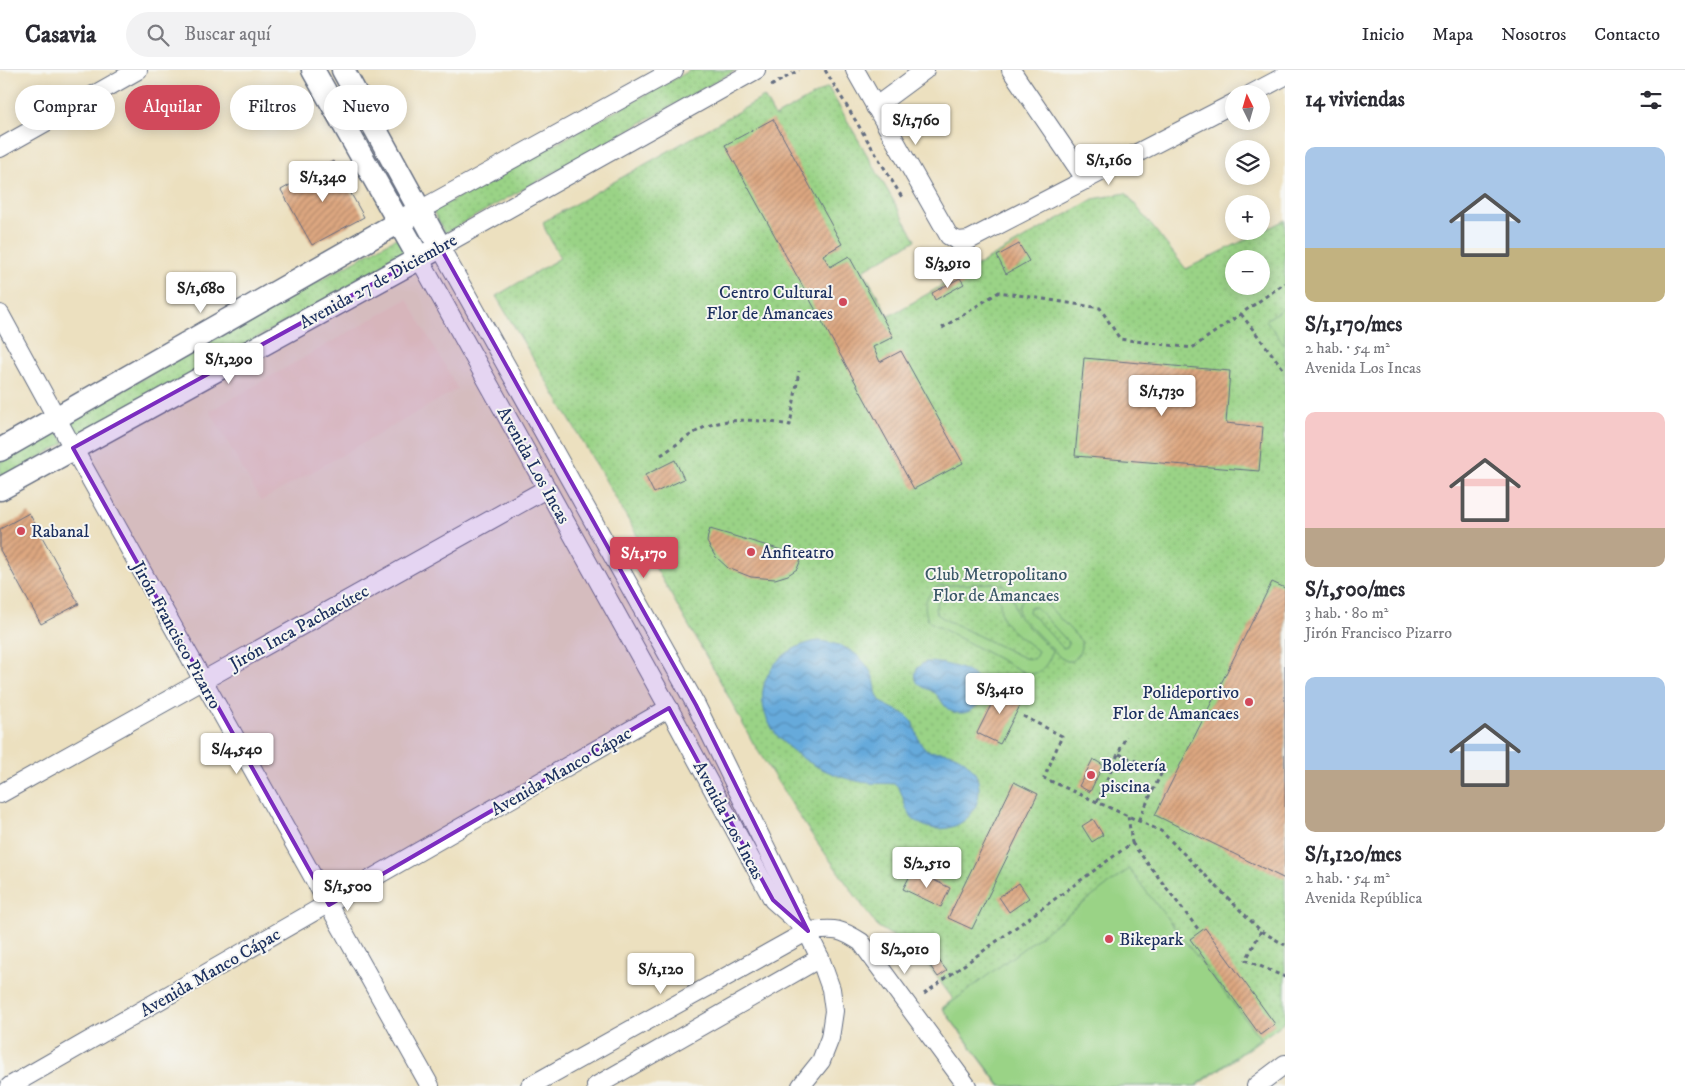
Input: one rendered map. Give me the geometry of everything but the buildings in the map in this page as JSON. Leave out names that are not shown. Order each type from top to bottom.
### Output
[{"type":"street","points":[[0,148],[138,70]]},
{"type":"street","name":"Avenida Los Incas","points":[[312,70],[490,384],[773,900],[808,931]]},
{"type":"street","name":"Avenida Los Incas","points":[[344,70],[440,247],[696,705],[808,931]]},
{"type":"street","points":[[0,450],[398,222],[674,70]]},
{"type":"street","name":"Avenida 27 de Diciembre","points":[[0,489],[440,247],[756,70]]},
{"type":"street","points":[[855,70],[950,236],[958,241],[969,240],[1225,108]]},
{"type":"street","points":[[875,107],[925,70]]},
{"type":"street","points":[[1011,70],[1086,180]]},
{"type":"street","points":[[1268,85],[1285,76]]},
{"type":"street","name":"Jirón Francisco Pizarro","points":[[0,314],[430,1086]]},
{"type":"street","name":"Jirón Inca Pachacútec","points":[[0,794],[546,489]]},
{"type":"street","name":"Avenida Manco Cápac","points":[[10,1086],[669,708]]},
{"type":"street","points":[[530,1086],[808,931],[835,929],[861,942],[967,1086]]},
{"type":"street","points":[[801,1086],[821,1061],[830,1038],[834,1011],[831,989],[808,931]]},
{"type":"street","points":[[596,1086],[820,958]]},
{"type":"street","points":[[1264,1083],[1285,1064]]},
{"type":"path","points":[[825,70],[907,206]]},
{"type":"path","points":[[932,249],[938,258]]},
{"type":"path","points":[[942,328],[999,292],[1100,308],[1120,339],[1192,348],[1285,283]]},
{"type":"path","points":[[1241,314],[1285,371]]},
{"type":"path","points":[[661,455],[713,424],[731,421],[790,425],[799,371]]},
{"type":"path","points":[[1023,716],[1062,736],[1044,778],[1160,832],[1261,931],[1284,943]]},
{"type":"path","points":[[1097,802],[1126,736]]},
{"type":"path","points":[[1119,754],[1162,772],[1138,821]]},
{"type":"path","points":[[1128,816],[1132,843],[1198,929]]},
{"type":"path","points":[[908,1006],[1132,843]]},
{"type":"path","points":[[1261,931],[1246,960],[1285,977]]},
{"type":"highlighted area","points":[[440,247],[696,705],[808,931],[773,900],[669,708],[329,905],[73,448]]},
{"type":"shaded area","points":[[407,299],[458,389],[261,501],[210,411]]},
{"type":"green space","points":[[691,70],[736,70],[445,233],[433,211]]},
{"type":"green space","name":"Club Metropolitano Flor de Amancaes","points":[[828,87],[916,240],[863,270],[889,316],[1093,199],[1126,193],[1186,269],[1245,240],[1270,240],[1270,227],[1285,220],[1285,1022],[1197,1086],[1000,1086],[942,1008],[953,999],[918,952],[877,926],[807,828],[753,743],[718,677],[606,481],[496,296],[560,258],[543,222],[764,97],[775,117]]},
{"type":"green space","points":[[398,237],[407,254],[76,438],[67,421]]},
{"type":"green space","points":[[1285,307],[1285,346],[1266,320]]},
{"type":"green space","points":[[56,428],[65,443],[0,480],[0,459]]},
{"type":"green space","points":[[992,583],[1004,585],[1014,601],[1017,616],[1052,651],[1047,664],[1036,673],[1027,674],[928,621],[925,610],[927,598],[938,586]],"holes":[[[990,594],[999,600],[1004,621],[1038,651],[1033,659],[1024,658],[946,620],[937,614],[935,609],[942,597],[951,595]]]},
{"type":"green space","points":[[1029,594],[1040,597],[1081,641],[1080,652],[1073,661],[1061,658],[1019,615],[1019,606]],"holes":[[[1030,607],[1036,607],[1069,643],[1067,647],[1063,648],[1029,612]]]},
{"type":"green space","name":"Bikepark","points":[[1129,869],[1260,1038],[1195,1086],[1001,1086],[943,1009]]},
{"type":"water","points":[[818,641],[844,647],[852,651],[865,663],[874,679],[878,698],[886,705],[906,715],[912,721],[919,741],[926,750],[952,754],[961,758],[969,765],[977,777],[979,796],[974,809],[968,817],[951,827],[941,829],[923,825],[908,812],[900,790],[895,784],[862,782],[827,771],[801,757],[776,734],[768,721],[763,706],[763,692],[766,680],[780,658],[791,650]]},
{"type":"water","points":[[926,662],[953,666],[972,674],[982,690],[980,701],[972,710],[960,713],[951,711],[934,692],[917,681],[915,677],[917,670]]},
{"type":"place","name":"Centro Cultural Flor de Amancaes","points":[[843,302]]},
{"type":"place","name":"Rabanal","points":[[21,531]]},
{"type":"place","name":"Anfiteatro","points":[[751,552]]},
{"type":"place","name":"Polideportivo Flor de Amancaes","points":[[1249,702]]},
{"type":"place","name":"Boletería piscina","points":[[1091,775]]},
{"type":"place","name":"Bikepark","points":[[1109,939]]}]
